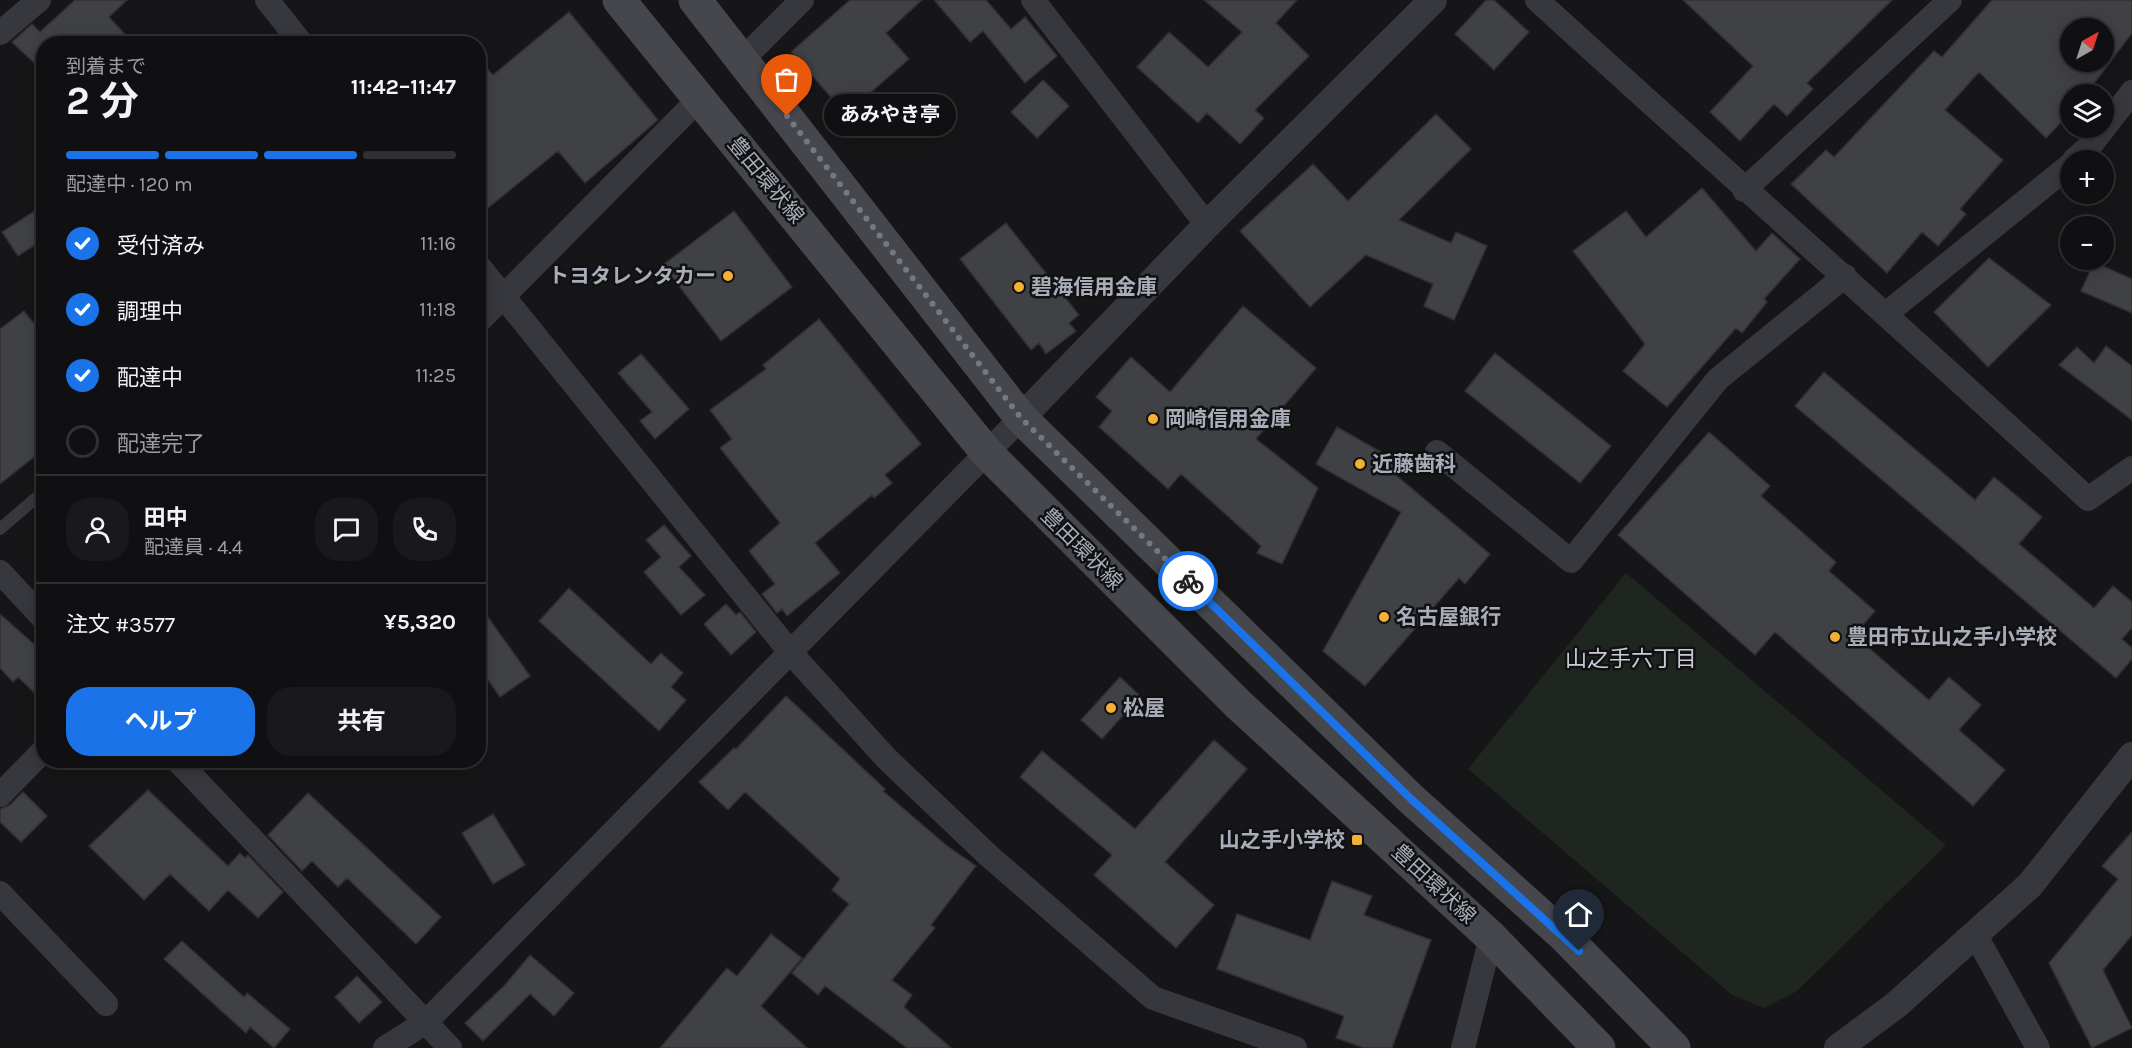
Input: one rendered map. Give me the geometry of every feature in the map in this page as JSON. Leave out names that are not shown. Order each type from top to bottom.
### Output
[{"type":"main road","name":"豊田環状線","points":[[619,0],[833,260],[987,453],[1238,704],[1491,937],[1599,1048]]},
{"type":"main road","points":[[695,0],[1021,418],[1410,798],[1563,935],[1674,1048]]},
{"type":"street","points":[[0,33],[39,0]]},
{"type":"street","points":[[267,0],[296,36]]},
{"type":"street","points":[[743,59],[802,0]]},
{"type":"street","points":[[1033,0],[1207,225]]},
{"type":"street","points":[[385,1048],[426,1022],[987,453],[1207,225],[1433,0]]},
{"type":"street","points":[[1537,0],[1744,190],[1887,313],[2088,499],[2132,468]]},
{"type":"street","points":[[1744,190],[1950,0]]},
{"type":"street","points":[[2085,150],[2132,92]]},
{"type":"street","points":[[486,314],[699,99]]},
{"type":"street","points":[[1887,313],[2060,173]]},
{"type":"street","points":[[486,275],[791,653],[887,759],[989,856],[1153,998],[1295,1048]]},
{"type":"street","points":[[1437,452],[1571,561],[1718,379],[1845,276]]},
{"type":"street","points":[[0,573],[36,611]]},
{"type":"street","points":[[0,795],[36,758]]},
{"type":"street","points":[[185,768],[450,1048]]},
{"type":"street","points":[[1838,1048],[1896,1005],[2030,885],[2128,769]]},
{"type":"street","points":[[0,893],[106,1004]]},
{"type":"street","points":[[1975,934],[2038,1048]]},
{"type":"street","points":[[1463,1048],[1491,937]]},
{"type":"lane","points":[[0,529],[36,498]]},
{"type":"shaded area","points":[[1626,573],[1946,845],[1797,991],[1764,1008],[1732,995],[1468,769]]},
{"type":"building","points":[[75,0],[127,0],[109,17],[127,36],[36,36],[36,64],[12,42],[32,24],[40,32]]},
{"type":"building","points":[[850,0],[922,0],[886,33],[909,59],[846,114],[791,52]]},
{"type":"building","points":[[934,0],[986,0],[1011,29],[1025,17],[1057,56],[1025,83],[983,31],[970,42]]},
{"type":"building","points":[[1204,0],[1297,0],[1276,23],[1309,56],[1255,110],[1264,118],[1240,144],[1207,113],[1198,123],[1137,67],[1169,32],[1208,67],[1242,32]]},
{"type":"building","points":[[1486,0],[1494,0],[1529,32],[1494,70],[1455,34]]},
{"type":"building","points":[[1683,0],[1892,0],[1807,83],[1813,89],[1787,116],[1774,104],[1740,141],[1710,112],[1753,66]]},
{"type":"building","points":[[1992,0],[2132,0],[2132,33],[2114,57],[2114,18],[2060,18],[2060,72],[2103,72],[2094,84],[2060,84],[2060,123],[2046,138],[1979,72],[1945,110],[2003,160],[1960,209],[1966,214],[1938,246],[1922,232],[1887,273],[1791,184],[1826,150],[1834,157],[1934,51],[1942,57]]},
{"type":"building","points":[[569,12],[658,120],[585,183],[558,151],[486,210],[486,67],[493,75]]},
{"type":"building","points":[[1043,80],[1069,106],[1037,138],[1011,112]]},
{"type":"building","points":[[1436,114],[1471,149],[1399,220],[1451,243],[1456,232],[1487,246],[1454,320],[1424,306],[1433,284],[1366,255],[1310,307],[1240,231],[1313,164],[1348,201]]},
{"type":"building","points":[[1702,188],[1756,251],[1772,233],[1800,259],[1764,299],[1767,302],[1742,333],[1736,328],[1667,407],[1623,371],[1645,344],[1573,251],[1626,211],[1646,237]]},
{"type":"building","points":[[36,210],[36,244],[18,256],[2,232]]},
{"type":"building","name":"トヨタレンタカー","points":[[734,211],[792,287],[721,341],[663,265]]},
{"type":"building","name":"碧海信用金庫","points":[[1006,223],[1079,315],[1069,323],[1076,331],[1046,354],[1039,343],[1031,350],[960,259]]},
{"type":"building","points":[[1989,258],[2051,305],[1988,367],[1934,312]]},
{"type":"building","points":[[2090,270],[2112,270],[2132,279],[2132,313],[2081,291]]},
{"type":"building","points":[[1243,306],[1316,368],[1256,439],[1318,488],[1282,564],[1257,553],[1261,546],[1181,474],[1168,489],[1099,427],[1112,411],[1096,397],[1131,357],[1170,392]]},
{"type":"building","points":[[24,311],[36,326],[36,455],[0,484],[0,329]]},
{"type":"building","points":[[819,319],[921,444],[885,475],[892,483],[874,498],[872,495],[815,543],[840,573],[787,616],[782,609],[777,613],[762,594],[775,584],[749,551],[780,523],[720,448],[732,439],[710,410],[766,369],[763,365]]},
{"type":"building","points":[[2106,346],[2132,366],[2132,420],[2059,365],[2077,347],[2094,363]]},
{"type":"building","points":[[1495,353],[1611,446],[1580,483],[1465,391]]},
{"type":"building","points":[[641,354],[689,409],[655,439],[640,421],[652,412],[618,373]]},
{"type":"building","points":[[1824,372],[1975,500],[1994,477],[2042,517],[2019,544],[2094,608],[2113,586],[2132,602],[2132,628],[2122,639],[2132,648],[2132,659],[2116,678],[1795,406]]},
{"type":"building","name":"名古屋銀行","points":[[1337,427],[1404,465],[1397,476],[1490,554],[1465,584],[1459,578],[1365,686],[1323,651],[1401,512],[1316,464]]},
{"type":"building","points":[[1709,432],[1770,486],[1761,496],[1836,562],[1829,571],[1875,611],[1854,635],[1929,700],[1949,677],[1981,705],[1959,730],[2005,770],[1973,806],[1775,632],[1755,655],[1618,535]]},
{"type":"building","points":[[664,525],[691,556],[679,567],[705,595],[681,615],[644,572],[661,557],[646,540]]},
{"type":"building","points":[[569,588],[651,664],[661,653],[683,673],[671,687],[686,700],[659,731],[539,621]]},
{"type":"building","points":[[726,604],[736,615],[740,612],[756,632],[731,655],[704,624]]},
{"type":"building","points":[[0,614],[36,646],[36,694],[18,677],[13,682],[0,668]]},
{"type":"building","points":[[486,614],[530,676],[500,697],[486,677]]},
{"type":"building","name":"松屋","points":[[1120,677],[1140,696],[1102,739],[1081,720]]},
{"type":"building","points":[[786,696],[885,789],[883,791],[946,845],[976,866],[931,925],[935,928],[892,980],[912,995],[904,1007],[951,1048],[907,1048],[825,986],[818,995],[792,973],[849,904],[832,890],[840,879],[745,792],[728,810],[699,782],[734,748],[736,749]]},
{"type":"building","points":[[1214,740],[1247,769],[1165,862],[1214,905],[1176,948],[1094,875],[1112,855],[1020,777],[1042,751],[1135,829]]},
{"type":"building","points":[[148,790],[228,866],[240,853],[245,858],[248,855],[283,892],[258,918],[228,890],[209,911],[170,874],[144,900],[89,846]]},
{"type":"building","points":[[23,792],[47,816],[21,842],[0,822],[0,809],[10,805]]},
{"type":"building","points":[[308,793],[441,917],[416,944],[347,878],[338,887],[312,861],[302,871],[268,835]]},
{"type":"building","points":[[493,814],[525,865],[493,884],[462,833]]},
{"type":"building","points":[[2132,832],[2132,935],[2103,970],[2132,1028],[2092,1048],[2049,963],[2118,879],[2102,866]]},
{"type":"building","points":[[1332,881],[1372,896],[1364,915],[1431,940],[1392,1048],[1364,1048],[1336,1038],[1344,1016],[1217,969],[1237,914],[1310,940]]},
{"type":"building","points":[[771,934],[802,958],[761,1006],[807,1048],[660,1048],[727,968],[737,976]]},
{"type":"building","points":[[182,941],[244,997],[247,993],[290,1029],[274,1048],[250,1027],[246,1033],[164,959]]},
{"type":"building","points":[[530,955],[574,993],[554,1016],[530,994],[483,1041],[465,1023],[505,985]]},
{"type":"building","points":[[357,976],[382,1002],[359,1023],[335,997]]},
{"type":"way so far","points":[[787,116],[1021,418],[1188,581]]},
{"type":"place","name":"あみやき亭","points":[[787,116]]},
{"type":"place","name":"トヨタレンタカー","points":[[728,276]]},
{"type":"place","name":"碧海信用金庫","points":[[1019,287]]},
{"type":"place","name":"岡崎信用金庫","points":[[1153,419]]},
{"type":"place","name":"近藤歯科","points":[[1360,464]]},
{"type":"place","name":"名古屋銀行","points":[[1384,617]]},
{"type":"place","name":"豊田市立山之手小学校","points":[[1835,637]]},
{"type":"place","name":"松屋","points":[[1111,708]]},
{"type":"place","name":"山之手小学校","points":[[1357,840]]},
{"type":"district","name":"山之手六丁目","points":[[1631,659]]},
{"type":"route","points":[[1188,581],[1410,798],[1579,951]]}]
